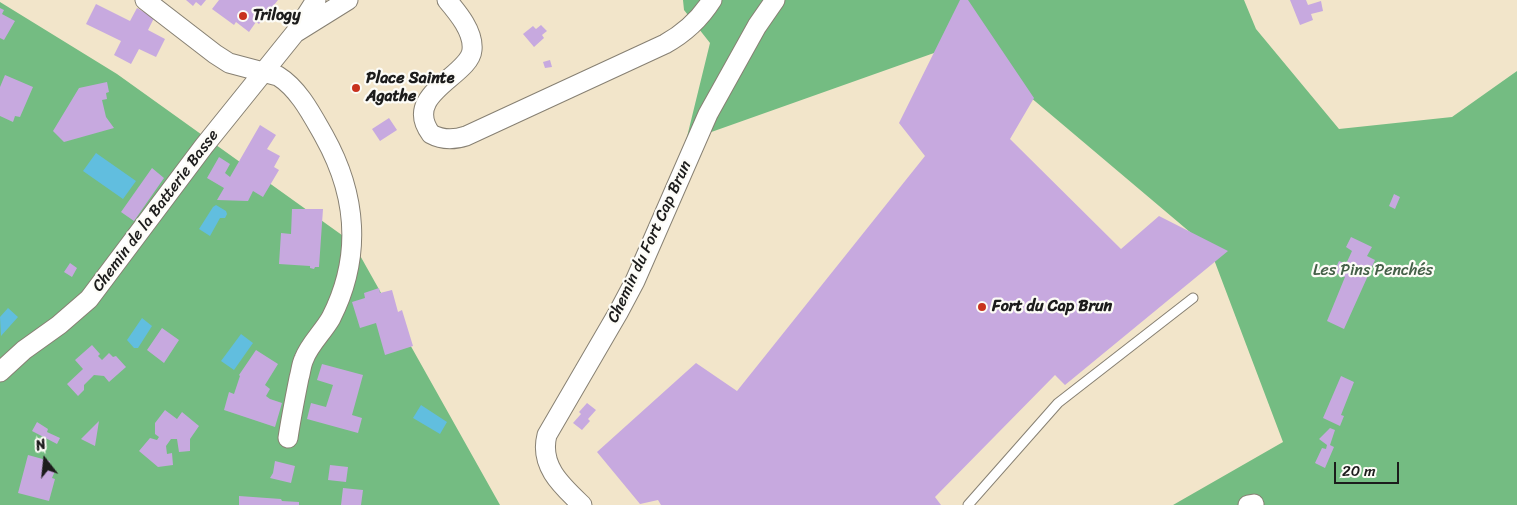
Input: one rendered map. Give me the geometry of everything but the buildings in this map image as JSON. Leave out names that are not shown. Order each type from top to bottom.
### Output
[{"type":"street","points":[[145,0],[215,54],[229,62],[278,76],[288,84],[302,100],[315,121],[337,163],[345,185],[352,223],[350,259],[339,299],[331,318],[303,360],[288,438]]},
{"type":"street","name":"Chemin de la Batterie Basse","points":[[0,372],[24,350],[59,325],[89,299],[204,146],[295,33],[316,0]]},
{"type":"street","name":"Chemin de la Batterie Basse","points":[[295,33],[348,0]]},
{"type":"street","points":[[447,0],[467,28],[471,38],[471,56],[464,65],[433,92],[426,107],[424,121],[431,134],[454,139],[466,136],[669,42],[690,27],[712,0]]},
{"type":"street","name":"Chemin du Fort Cap Brun","points":[[582,505],[562,485],[551,470],[546,453],[545,443],[547,435],[626,297],[708,114],[757,26],[775,0]]},
{"type":"lane","points":[[968,505],[1058,403],[1194,298]]},
{"type":"green space","name":"Les Pins Penchés","points":[[683,0],[1244,0],[1256,29],[1339,129],[1452,117],[1517,71],[1517,505],[1173,505],[1283,442],[1210,249],[965,42],[686,141],[710,43],[684,10]]},
{"type":"green space","points":[[0,2],[117,74],[353,243],[500,505],[0,505]]},
{"type":"water","points":[[96,153],[136,181],[123,199],[83,171]]},
{"type":"water","points":[[216,205],[226,211],[227,214],[225,218],[220,218],[210,236],[199,229]]},
{"type":"water","points":[[8,308],[18,317],[1,336],[0,317]]},
{"type":"water","points":[[142,318],[152,326],[138,348],[134,348],[127,340]]},
{"type":"water","points":[[241,334],[253,343],[234,370],[221,361]]},
{"type":"water","points":[[421,405],[447,422],[440,434],[413,418]]},
{"type":"place","name":"Trilogy","points":[[243,16]]},
{"type":"place","name":"Place Sainte Agathe","points":[[356,88]]},
{"type":"place","name":"Fort du Cap Brun","points":[[982,307]]}]
